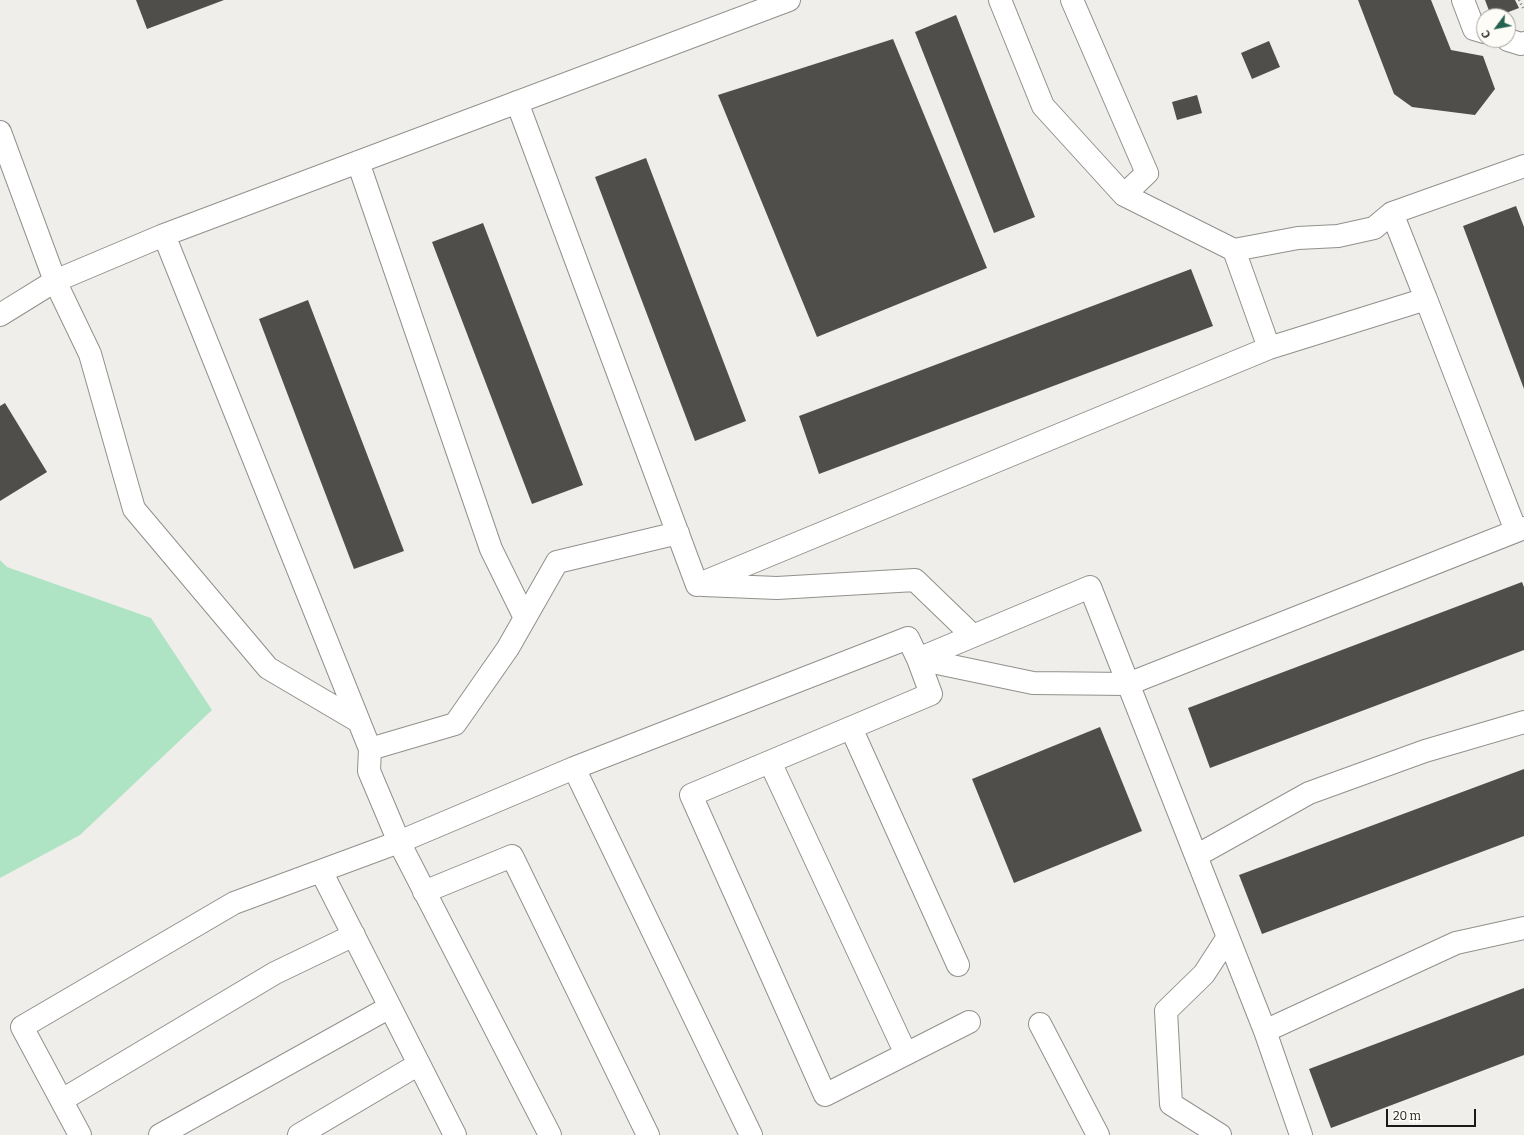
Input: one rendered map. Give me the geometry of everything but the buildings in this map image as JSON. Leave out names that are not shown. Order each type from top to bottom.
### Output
[{"type":"street","points":[[0,315],[55,281],[164,235],[789,0]]},
{"type":"street","points":[[1000,0],[1043,106],[1124,195],[1234,250],[1298,238],[1338,236],[1374,228],[1392,213],[1524,166]]},
{"type":"street","points":[[1072,0],[1147,173],[1124,195]]},
{"type":"street","points":[[1463,0],[1474,29],[1476,30]]},
{"type":"street","points":[[517,102],[697,585]]},
{"type":"street","points":[[0,132],[55,281],[90,354],[134,509],[268,668],[358,721]]},
{"type":"street","points":[[358,162],[491,549],[525,618]]},
{"type":"street","points":[[918,659],[1033,683],[1128,684],[1520,529],[1392,213]]},
{"type":"street","points":[[164,235],[370,749],[369,771],[399,842],[550,1135]]},
{"type":"street","points":[[1234,250],[1269,348]]},
{"type":"street","points":[[697,585],[1269,348],[1426,299]]},
{"type":"street","points":[[370,749],[455,724],[508,648],[557,562],[678,533]]},
{"type":"street","points":[[697,585],[777,588],[915,580],[973,636]]},
{"type":"street","points":[[918,659],[1090,587],[1265,1031],[1301,1135]]},
{"type":"street","points":[[80,1135],[22,1027],[234,903],[399,842],[574,768],[908,638],[918,659],[931,694],[691,795],[825,1095],[969,1022]]},
{"type":"street","points":[[1196,856],[1309,793],[1425,751],[1524,722]]},
{"type":"street","points":[[850,728],[958,965]]},
{"type":"street","points":[[770,762],[906,1054]]},
{"type":"street","points":[[574,768],[751,1135]]},
{"type":"street","points":[[424,892],[512,856],[648,1135]]},
{"type":"street","points":[[321,871],[455,1135]]},
{"type":"street","points":[[1265,1031],[1456,943],[1524,928]]},
{"type":"street","points":[[62,1100],[275,973],[354,935]]},
{"type":"street","points":[[1220,1135],[1171,1104],[1166,1011],[1204,974],[1228,937]]},
{"type":"street","points":[[160,1135],[390,1007]]},
{"type":"street","points":[[1040,1024],[1098,1135]]},
{"type":"street","points":[[299,1135],[419,1064]]},
{"type":"path","points":[[1520,0],[1522,8]]},
{"type":"green space","points":[[0,560],[7,567],[151,618],[212,710],[80,835],[0,878]]}]
